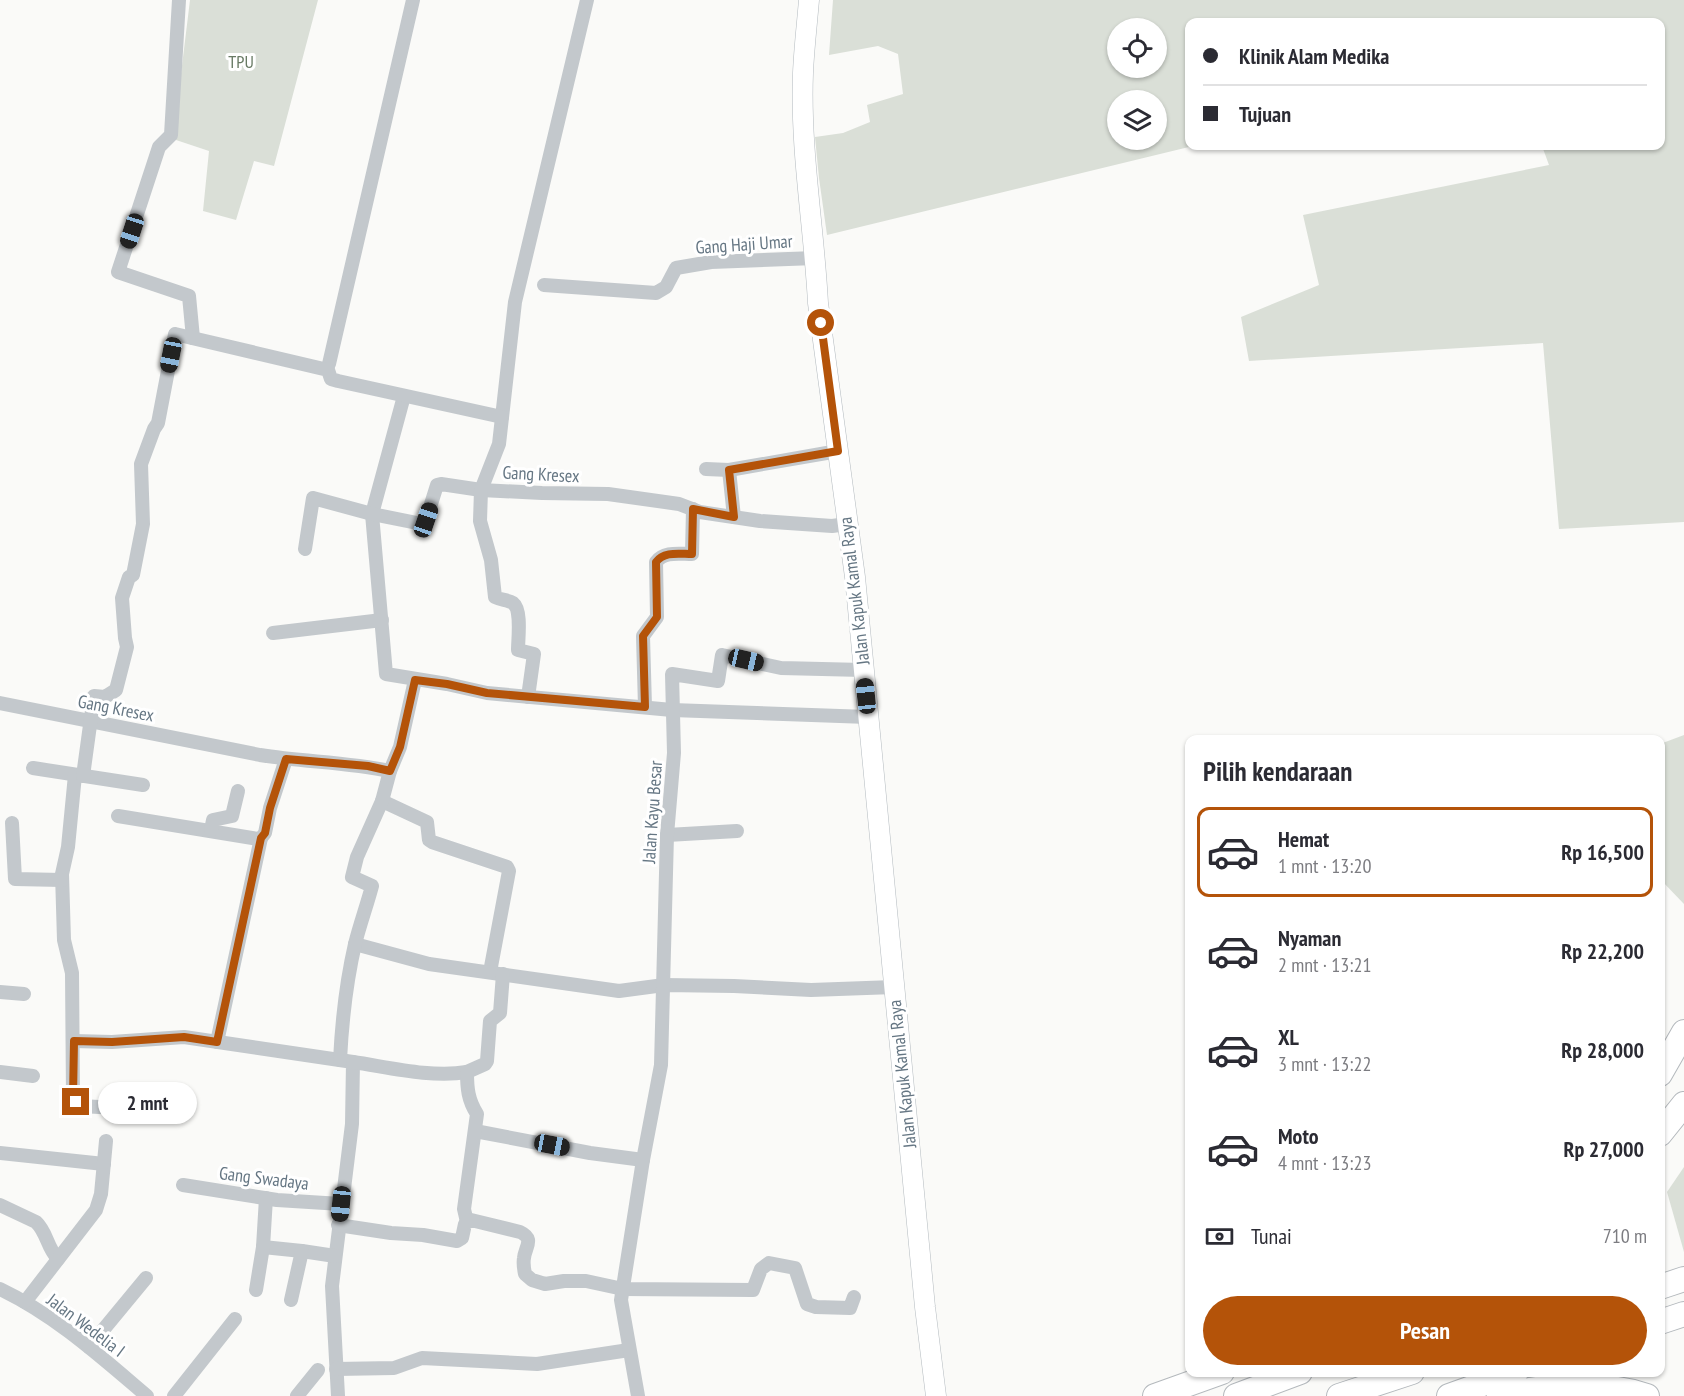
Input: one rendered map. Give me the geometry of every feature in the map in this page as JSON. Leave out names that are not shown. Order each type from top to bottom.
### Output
[{"type":"highway","points":[[1665,1065],[1684,1032]]},
{"type":"highway","points":[[1665,1085],[1684,1059]]},
{"type":"highway","points":[[1665,1128],[1684,1104]]},
{"type":"highway","points":[[1665,1320],[1684,1314]]},
{"type":"highway","points":[[1155,1396],[1208,1377]]},
{"type":"highway","points":[[1236,1396],[1286,1377]]},
{"type":"highway","points":[[1339,1396],[1397,1377]]},
{"type":"highway","points":[[1449,1396],[1502,1377]]},
{"type":"highway","points":[[1499,1396],[1534,1389],[1575,1386],[1617,1389],[1647,1396]]},
{"type":"main road","name":"Jalan Kapuk Kamal Raya","points":[[809,0],[803,74],[806,161],[818,303],[846,524],[855,577],[925,1307],[936,1396]]},
{"type":"street","points":[[179,0],[171,135],[159,147],[118,272],[189,296],[193,338]]},
{"type":"street","points":[[329,364],[413,0]]},
{"type":"street","points":[[528,697],[534,654],[518,650],[519,614],[517,607],[512,602],[495,597],[491,560],[480,521],[482,490],[499,444],[515,302],[587,0]]},
{"type":"street","name":"Gang Haji Umar","points":[[544,285],[656,293],[666,287],[676,268],[711,262],[815,258]]},
{"type":"street","points":[[136,1109],[88,1108],[80,1106],[73,1097],[72,973],[64,940],[62,880],[79,776],[92,721],[94,696],[105,697],[116,690],[127,646],[122,598],[129,577],[133,575],[143,524],[141,464],[158,423],[175,334],[328,370],[331,379],[338,381],[502,417]]},
{"type":"street","points":[[404,396],[372,513],[386,674],[487,693],[672,710],[868,717]]},
{"type":"street","points":[[706,469],[729,470],[838,451]]},
{"type":"street","points":[[729,470],[734,517]]},
{"type":"street","name":"Gang Kresex","points":[[305,549],[313,498],[422,524],[426,520],[439,484],[482,490],[608,494],[679,504],[693,509],[760,521],[832,526],[846,524]]},
{"type":"street","points":[[645,707],[643,636],[657,617],[656,562],[665,555],[692,554],[693,509]]},
{"type":"street","points":[[273,633],[382,620]]},
{"type":"street","name":"Jalan Kayu Besar","points":[[638,1396],[621,1300],[643,1160],[661,1065],[667,835],[674,753],[672,674],[718,681],[722,656],[780,668],[863,670]]},
{"type":"street","points":[[338,1396],[332,1286],[352,1124],[343,1012],[356,944],[372,886],[352,877],[357,857],[382,801],[390,771],[400,747],[415,680]]},
{"type":"street","name":"Gang Kresex","points":[[0,703],[286,759]]},
{"type":"street","points":[[217,1042],[261,838],[265,833],[270,808],[286,759],[368,766],[390,771]]},
{"type":"street","points":[[33,768],[143,785]]},
{"type":"street","points":[[211,830],[213,820],[232,816],[238,791]]},
{"type":"street","points":[[74,1041],[112,1042],[184,1037],[424,1073],[459,1074],[485,1064],[490,1021],[500,1013],[496,973],[509,871],[507,867],[432,842],[429,840],[426,822],[382,801]]},
{"type":"street","points":[[118,816],[261,838]]},
{"type":"street","points":[[12,823],[15,879],[62,880]]},
{"type":"street","points":[[667,835],[737,831]]},
{"type":"street","points":[[356,944],[429,964],[620,991],[664,985],[810,990],[894,987]]},
{"type":"street","points":[[0,992],[24,994]]},
{"type":"street","points":[[0,1072],[33,1076]]},
{"type":"street","points":[[338,1225],[457,1241],[462,1238],[467,1222],[465,1209],[477,1114],[470,1104],[466,1090],[467,1072]]},
{"type":"street","points":[[475,1131],[590,1153],[643,1160]]},
{"type":"street","points":[[25,1302],[96,1210],[101,1194],[106,1141]]},
{"type":"street","points":[[0,1153],[104,1164]]},
{"type":"street","name":"Gang Swadaya","points":[[183,1185],[266,1198],[341,1204]]},
{"type":"street","points":[[256,1290],[266,1198]]},
{"type":"street","points":[[0,1205],[36,1222],[43,1230],[50,1250],[57,1259]]},
{"type":"street","points":[[467,1222],[480,1221],[520,1232],[526,1236],[528,1242],[524,1258],[526,1276],[545,1284],[585,1281],[623,1289],[753,1290],[761,1269],[769,1263],[795,1268],[807,1304],[816,1307],[850,1308],[854,1297]]},
{"type":"street","points":[[262,1247],[335,1256]]},
{"type":"street","points":[[291,1300],[302,1251]]},
{"type":"street","points":[[89,1347],[146,1278]]},
{"type":"street","name":"Jalan Wedelia I","points":[[0,1289],[25,1302],[89,1347],[147,1396]]},
{"type":"street","points":[[174,1396],[235,1319]]},
{"type":"street","points":[[336,1362],[394,1368],[422,1358],[537,1364],[629,1350]]},
{"type":"street","points":[[297,1396],[318,1370]]},
{"type":"green space","name":"TPU","points":[[190,0],[318,0],[274,166],[254,161],[236,220],[203,211],[209,151],[173,139]]},
{"type":"green space","points":[[833,0],[1684,0],[1684,522],[1559,529],[1543,343],[1249,361],[1241,317],[1319,285],[1303,215],[1549,165],[1543,150],[1665,150],[1665,18],[1185,18],[1185,148],[827,235],[815,137],[843,133],[870,122],[867,105],[903,94],[898,54],[878,46],[829,55]]},
{"type":"green space","points":[[1684,735],[1684,904],[1665,884],[1665,742]]},
{"type":"green space","points":[[1684,1167],[1684,1252],[1667,1192]]},
{"type":"route","points":[[76,1102],[73,1097],[74,1041],[112,1042],[184,1037],[217,1042],[261,838],[265,833],[270,808],[286,759],[368,766],[390,771],[400,747],[415,680],[487,693],[645,707],[643,636],[657,617],[656,562],[665,555],[692,554],[693,509],[734,517],[729,470],[838,451],[821,323]]}]
